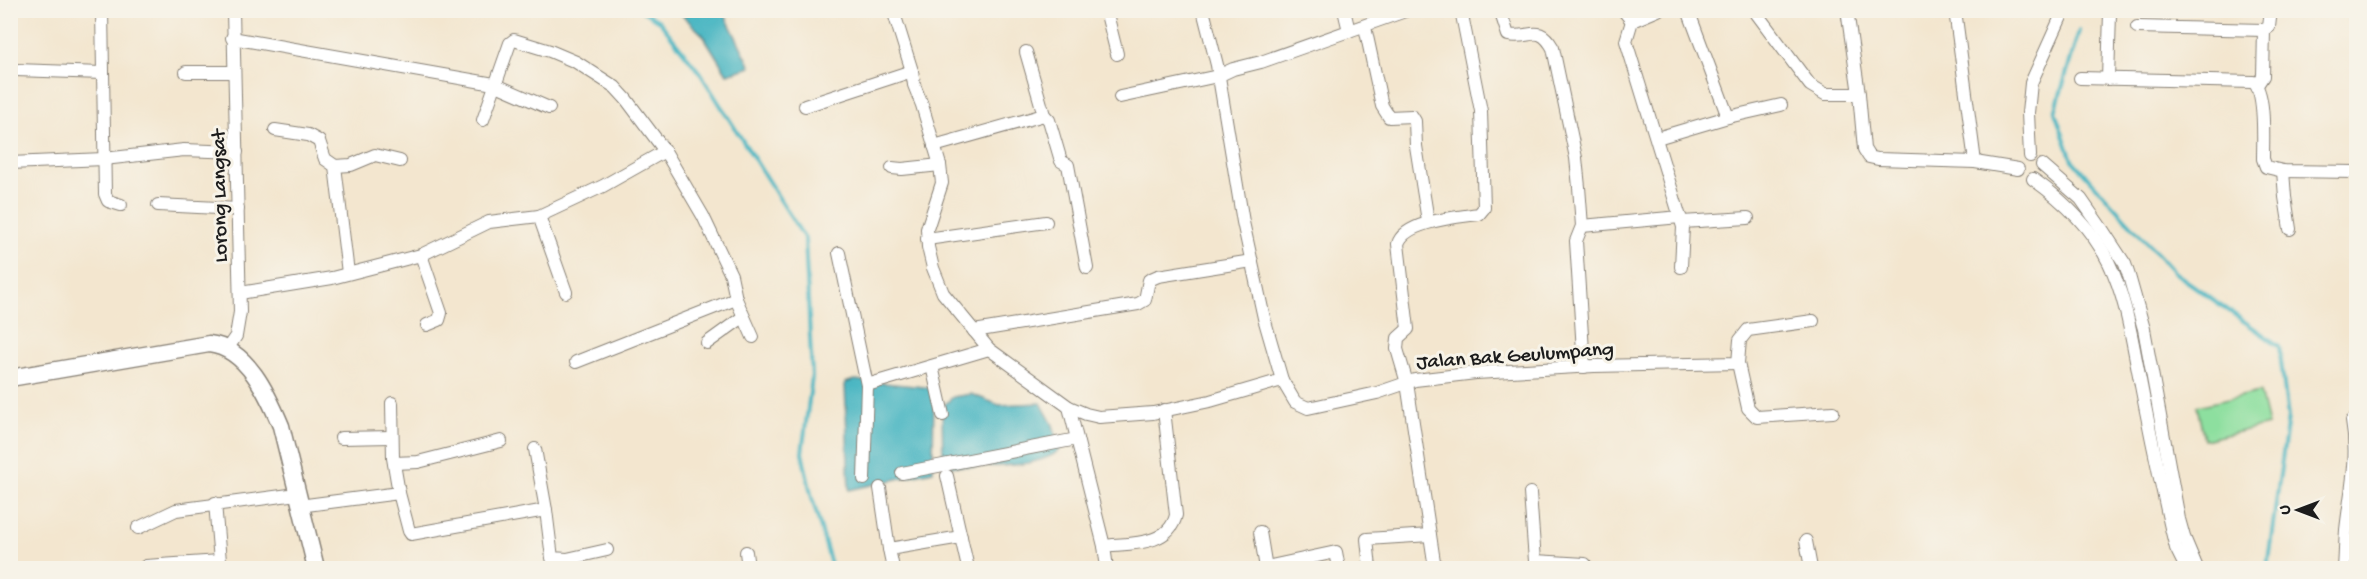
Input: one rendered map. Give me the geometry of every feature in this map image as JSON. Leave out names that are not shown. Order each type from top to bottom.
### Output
[{"type":"street","points":[[102,10],[105,194],[108,201],[121,205]]},
{"type":"street","name":"Lorong Langsat","points":[[227,349],[236,336],[240,312],[233,10]]},
{"type":"street","points":[[892,10],[940,165],[942,183],[929,220],[927,239],[933,268],[943,293],[989,349],[1069,407],[1100,417],[1164,410],[1210,401],[1282,380]]},
{"type":"street","points":[[1106,10],[1117,54]]},
{"type":"street","name":"Jalan Bak Geulumpang","points":[[1203,10],[1218,76],[1235,181],[1264,318],[1282,380],[1295,402],[1308,408],[1366,396],[1407,383],[1476,373],[1584,367],[1738,363]]},
{"type":"street","points":[[1344,10],[1349,31]]},
{"type":"street","points":[[1120,97],[1218,76],[1233,69],[1261,62],[1365,27],[1408,10]]},
{"type":"street","points":[[1435,568],[1407,383],[1396,349],[1398,338],[1408,328],[1398,244],[1402,236],[1428,221],[1479,214],[1484,208],[1481,111],[1461,10]]},
{"type":"street","points":[[1500,10],[1508,35],[1537,32],[1547,38],[1554,48],[1576,158],[1582,226],[1575,241],[1584,367]]},
{"type":"street","points":[[1623,10],[1632,21]]},
{"type":"street","points":[[1632,21],[1658,10]]},
{"type":"street","points":[[1688,10],[1728,117]]},
{"type":"street","points":[[1754,10],[1810,85],[1825,94],[1859,94]]},
{"type":"street","points":[[1847,10],[1864,149],[1869,157],[1975,162],[2018,169]]},
{"type":"street","points":[[1955,10],[1975,162]]},
{"type":"street","points":[[2030,156],[2028,113],[2031,83],[2064,10]]},
{"type":"street","points":[[2137,27],[2264,30],[2269,27],[2271,10]]},
{"type":"street","points":[[2109,79],[2110,13]]},
{"type":"street","points":[[1632,21],[1626,41],[1681,220],[1681,267]]},
{"type":"street","points":[[1365,27],[1382,106],[1389,117],[1412,116],[1415,121],[1416,146],[1428,221]]},
{"type":"street","points":[[2264,30],[2263,76],[2258,85],[2261,95],[2264,163],[2269,169],[2283,171],[2356,172]]},
{"type":"street","points":[[232,38],[494,84],[549,108]]},
{"type":"street","points":[[483,120],[494,84],[510,43],[514,40],[576,62],[615,87],[664,151],[704,216],[730,275],[736,299],[753,337]]},
{"type":"street","points":[[1026,52],[1060,161],[1068,165],[1087,268]]},
{"type":"street","points":[[16,70],[102,73]]},
{"type":"street","points":[[806,106],[912,70]]},
{"type":"street","points":[[186,72],[234,72]]},
{"type":"street","points":[[2080,78],[2248,81],[2258,85]]},
{"type":"street","points":[[1657,138],[1728,117],[1781,105]]},
{"type":"street","points":[[934,146],[1044,115]]},
{"type":"street","points":[[275,130],[308,135],[319,141],[325,159],[335,166],[351,165],[375,155],[400,161]]},
{"type":"street","points":[[10,163],[104,159],[184,150],[237,152]]},
{"type":"street","points":[[240,293],[274,289],[421,255],[489,222],[539,216],[603,186],[664,151]]},
{"type":"street","points":[[2018,169],[2023,158],[2030,156],[2038,158],[2042,165],[2081,199],[2120,256],[2135,291],[2144,329],[2176,548],[2186,568]]},
{"type":"street","points":[[892,168],[902,170],[940,165]]},
{"type":"street","points":[[2033,179],[2039,176],[2042,165]]},
{"type":"street","points":[[335,166],[348,273]]},
{"type":"street","points":[[2018,169],[2022,176],[2033,179],[2078,217],[2094,237],[2118,283],[2168,486],[2184,537],[2197,568]]},
{"type":"street","points":[[2283,171],[2290,229]]},
{"type":"street","points":[[158,205],[238,209]]},
{"type":"street","points":[[539,216],[566,292]]},
{"type":"street","points":[[1582,226],[1748,218]]},
{"type":"street","points":[[927,239],[1046,222]]},
{"type":"street","points":[[839,254],[867,385],[864,479]]},
{"type":"street","points":[[421,255],[441,313],[439,320],[427,324]]},
{"type":"street","points":[[974,330],[1138,304],[1145,300],[1149,280],[1158,276],[1252,261]]},
{"type":"street","points":[[576,362],[736,299]]},
{"type":"street","points":[[707,343],[743,317]]},
{"type":"street","points":[[1814,321],[1748,330],[1740,340],[1738,363],[1748,408],[1757,417],[1833,412]]},
{"type":"street","points":[[2130,334],[2144,329]]},
{"type":"street","points":[[10,378],[209,344],[227,349],[247,366],[272,405],[281,426],[315,568]]},
{"type":"street","points":[[867,385],[989,349]]},
{"type":"street","points":[[932,366],[943,415]]},
{"type":"street","points":[[392,403],[394,463],[399,493],[411,534],[546,510]]},
{"type":"street","points":[[1069,407],[1104,546],[1107,568]]},
{"type":"street","points":[[1104,546],[1152,540],[1165,535],[1173,527],[1176,515],[1164,410]]},
{"type":"street","points":[[2344,568],[2355,461],[2356,440],[2352,421]]},
{"type":"street","points":[[341,438],[392,436]]},
{"type":"street","points":[[902,473],[1077,439]]},
{"type":"street","points":[[394,463],[418,462],[501,441]]},
{"type":"street","points":[[535,449],[552,558],[567,559],[607,550]]},
{"type":"street","points":[[947,476],[968,568]]},
{"type":"street","points":[[880,489],[893,568]]},
{"type":"street","points":[[138,528],[176,510],[215,503],[399,493]]},
{"type":"street","points":[[1530,493],[1535,565],[1585,564]]},
{"type":"street","points":[[144,568],[146,566],[220,561],[215,503]]},
{"type":"street","points":[[1260,532],[1266,568],[1336,552],[1339,568]]},
{"type":"street","points":[[1370,568],[1367,539],[1430,535]]},
{"type":"street","points":[[889,549],[961,537]]},
{"type":"street","points":[[1806,541],[1811,568]]},
{"type":"street","points":[[746,552],[748,568]]},
{"type":"green space","points":[[2260,392],[2268,425],[2204,440],[2197,406]]},
{"type":"water","points":[[698,11],[723,11],[751,67],[727,74],[703,35],[682,15]]},
{"type":"water","points":[[854,380],[934,388],[933,471],[849,490],[845,383]]},
{"type":"water","points":[[971,394],[999,405],[1041,403],[1053,425],[1060,450],[1049,457],[1020,464],[943,466],[942,407],[953,397]]},
{"type":"waterway","points":[[641,10],[659,21],[700,73],[805,239],[812,377],[802,453],[832,568]]},
{"type":"waterway","points":[[2079,31],[2055,112],[2072,160],[2174,272],[2279,346],[2288,417],[2267,568]]}]
